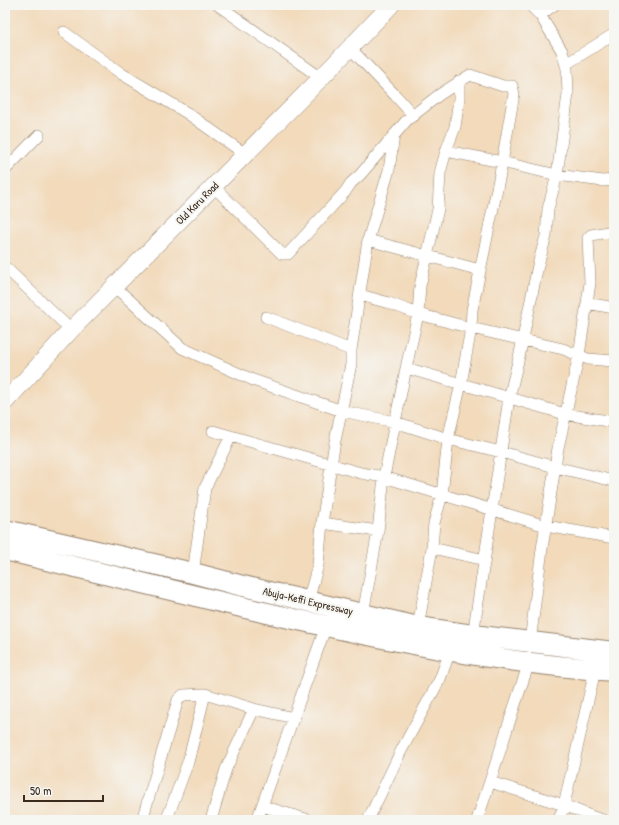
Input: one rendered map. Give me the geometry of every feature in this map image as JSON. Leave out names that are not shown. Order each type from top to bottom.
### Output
[{"type":"highway","name":"Abuja-Keffi Expressway","points":[[5,530],[418,627],[614,652]]},
{"type":"highway","name":"Abuja-Keffi Expressway","points":[[5,550],[326,626],[450,651],[529,663],[604,671]]},
{"type":"main road","name":"Old Karu Road","points":[[5,402],[71,330],[321,78],[391,5]]},
{"type":"street","points":[[218,5],[321,78]]},
{"type":"street","points":[[473,635],[509,398],[538,265],[546,236],[548,209],[557,175],[568,94],[567,69],[562,51],[540,15],[530,5]]},
{"type":"street","points":[[540,15],[554,5]]},
{"type":"street","points":[[64,32],[122,74],[187,113],[245,154]]},
{"type":"street","points":[[566,64],[614,34]]},
{"type":"street","points":[[350,48],[414,116]]},
{"type":"street","points":[[213,186],[282,254],[288,254],[345,192],[351,182],[360,175],[407,120],[439,95],[470,75],[503,86],[512,86],[514,94],[472,310],[461,384],[448,439],[442,495],[434,523],[432,548],[418,627]]},
{"type":"street","points":[[363,614],[378,531],[384,477],[418,314],[420,286],[438,208],[440,173],[455,127],[459,99],[459,81]]},
{"type":"street","points":[[5,170],[39,135]]},
{"type":"street","points":[[308,601],[318,565],[322,523],[351,364],[351,350],[368,240],[389,170],[394,135]]},
{"type":"street","points":[[446,151],[557,175],[603,181],[614,180]]},
{"type":"street","points":[[530,642],[555,467],[565,414],[579,355],[590,283],[588,238],[591,235],[614,231]]},
{"type":"street","points":[[368,240],[480,270]]},
{"type":"street","points":[[5,267],[71,330]]},
{"type":"street","points":[[114,286],[182,348],[254,380],[342,411],[395,422],[448,439],[614,481]]},
{"type":"street","points":[[360,295],[389,303],[418,314],[470,328],[563,349],[588,359],[614,361]]},
{"type":"street","points":[[587,303],[614,308]]},
{"type":"street","points":[[266,317],[351,350]]},
{"type":"street","points":[[406,368],[565,414],[614,422]]},
{"type":"street","points":[[213,431],[361,473],[384,477],[546,526],[614,538]]},
{"type":"street","points":[[193,573],[205,488],[231,436]]},
{"type":"street","points":[[322,523],[378,531]]},
{"type":"street","points":[[432,548],[485,560]]},
{"type":"street","points":[[257,820],[326,626]]},
{"type":"street","points":[[368,820],[401,751],[440,679],[450,651]]},
{"type":"street","points":[[478,820],[507,726],[529,663]]},
{"type":"street","points":[[559,820],[604,671]]},
{"type":"street","points":[[142,820],[178,700],[183,695],[194,693],[205,694],[254,709],[294,718]]},
{"type":"street","points":[[168,816],[188,762],[205,694]]},
{"type":"street","points":[[211,820],[226,770],[254,709]]},
{"type":"street","points":[[490,782],[564,805],[593,818],[603,820]]},
{"type":"street","points":[[262,806],[309,820]]}]
